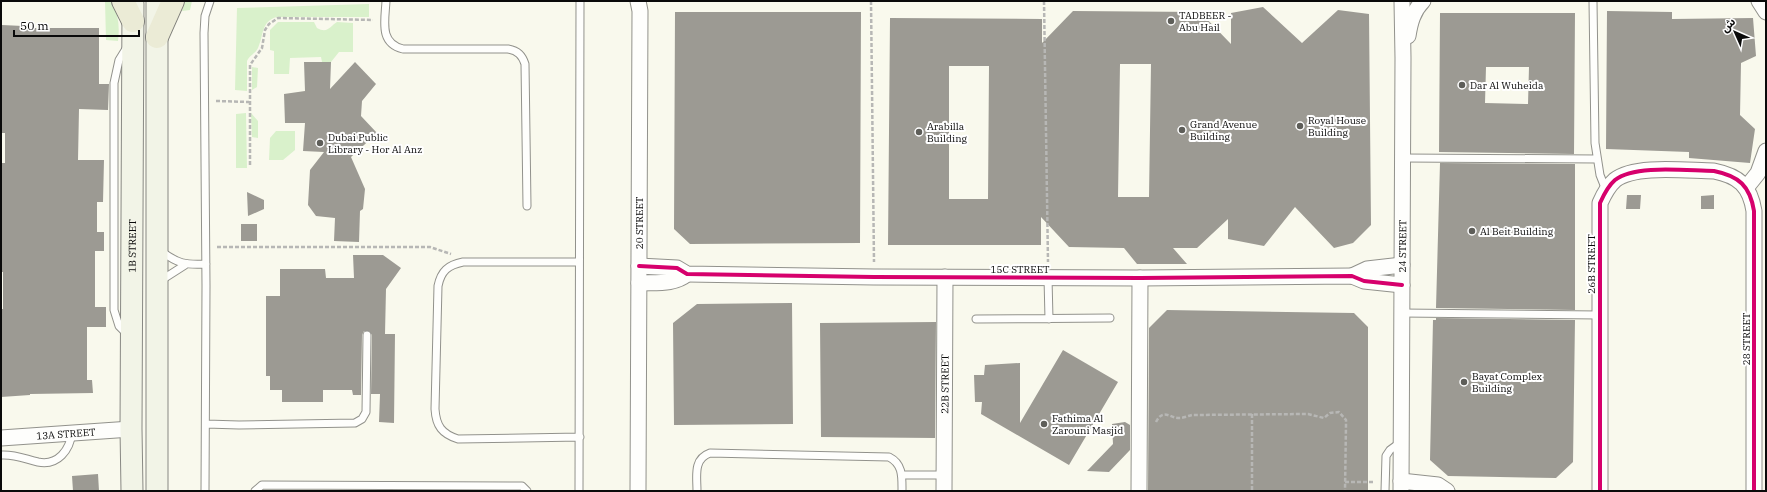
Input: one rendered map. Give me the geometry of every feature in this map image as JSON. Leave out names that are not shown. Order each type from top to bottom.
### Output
[{"type":"main road","points":[[123,1],[133,20]]},
{"type":"main road","points":[[156,37],[173,1]]},
{"type":"street","points":[[157,1],[157,491]]},
{"type":"street","points":[[1403,58],[1411,19],[1423,1]]},
{"type":"street","points":[[1759,1],[1766,12]]},
{"type":"street","name":"20 STREET","points":[[638,491],[639,2]]},
{"type":"street","name":"24 STREET","points":[[1401,486],[1402,7]]},
{"type":"street","name":"1B STREET","points":[[132,491],[133,20]]},
{"type":"street","points":[[1746,188],[1758,173],[1766,151]]},
{"type":"street","name":"26B STREET","points":[[1600,491],[1599,216],[1600,203],[1606,190],[1615,180],[1626,173],[1640,170],[1714,171],[1727,173],[1738,179],[1746,188]]},
{"type":"street","name":"28 STREET","points":[[1746,188],[1752,199],[1760,237],[1754,491]]},
{"type":"street","name":"15C STREET","points":[[1352,276],[1367,269],[1402,265]]},
{"type":"street","name":"15C STREET","points":[[639,266],[678,268],[688,274],[874,277],[1140,278],[1352,276],[1364,281],[1402,285]]},
{"type":"street","name":"15C STREET","points":[[639,283],[672,282],[683,278],[688,274]]},
{"type":"street","name":"22B STREET","points":[[944,491],[945,277]]},
{"type":"street","points":[[1139,491],[1140,278]]},
{"type":"street","name":"13A STREET","points":[[1,438],[131,429]]},
{"type":"street","points":[[1401,486],[1438,485],[1447,491]]},
{"type":"lane","points":[[205,491],[206,247],[204,101],[205,16],[210,1]]},
{"type":"lane","points":[[386,1],[385,33],[388,41],[395,46],[403,49],[508,49],[516,51],[522,57],[525,64],[527,206]]},
{"type":"lane","points":[[579,491],[580,1]]},
{"type":"lane","points":[[1392,1],[1402,7]]},
{"type":"lane","points":[[1593,1],[1595,143],[1597,159],[1606,190]]},
{"type":"lane","points":[[1402,158],[1597,159]]},
{"type":"lane","points":[[158,249],[185,265],[206,264]]},
{"type":"lane","points":[[579,262],[463,262],[453,264],[445,269],[440,276],[438,286],[435,409],[436,420],[440,430],[448,436],[458,439],[580,437]]},
{"type":"lane","points":[[158,283],[185,265]]},
{"type":"lane","points":[[1048,278],[1049,319]]},
{"type":"lane","points":[[1402,313],[1599,316]]},
{"type":"lane","points":[[976,319],[1110,318]]},
{"type":"lane","points":[[206,424],[246,425],[355,423],[362,419],[366,412],[367,335]]},
{"type":"lane","points":[[1,455],[19,456],[39,462],[55,460],[62,456],[68,449],[71,442],[72,432]]},
{"type":"lane","points":[[1385,491],[1386,456],[1390,450],[1401,441]]},
{"type":"lane","points":[[698,491],[697,466],[703,455],[710,453],[889,457],[898,464],[902,475],[902,491]]},
{"type":"lane","points":[[902,475],[944,475]]},
{"type":"lane","points":[[255,491],[262,485],[522,486],[527,491]]},
{"type":"path","points":[[872,1],[874,277]]},
{"type":"path","points":[[1044,1],[1048,278]]},
{"type":"path","points":[[250,165],[250,65],[262,48],[265,30],[268,24],[275,20],[385,20]]},
{"type":"path","points":[[204,101],[249,102]]},
{"type":"path","points":[[206,247],[430,247],[442,250],[463,262]]},
{"type":"path","points":[[1155,429],[1157,419],[1161,415],[1178,418],[1192,415],[1308,414],[1324,418],[1330,413],[1339,412],[1346,420],[1345,491]]},
{"type":"path","points":[[1252,414],[1252,491]]},
{"type":"path","points":[[1345,482],[1377,482]]},
{"type":"green space","points":[[105,1],[112,1],[116,11],[119,25],[118,41],[106,40]]},
{"type":"green space","points":[[185,1],[192,1],[190,10],[182,11]]},
{"type":"green space","points":[[369,4],[369,17],[277,17],[272,19],[268,22],[264,29],[258,48],[247,61],[247,91],[235,90],[237,8]]},
{"type":"green space","points":[[278,22],[314,22],[317,28],[321,30],[328,29],[337,22],[353,23],[353,52],[339,52],[331,62],[322,62],[321,57],[290,58],[289,74],[274,74],[274,51],[270,50],[270,30]]},
{"type":"green space","points":[[252,67],[258,68],[257,87],[252,90]]},
{"type":"green space","points":[[246,113],[247,168],[236,168],[236,114]]},
{"type":"green space","points":[[251,113],[258,121],[258,138],[252,137]]},
{"type":"green space","points":[[276,131],[295,131],[295,150],[283,160],[269,160],[270,138]]},
{"type":"building","points":[[1263,7],[1302,43],[1338,10],[1369,14],[1371,225],[1353,243],[1334,248],[1295,207],[1264,246],[1228,239],[1228,219],[1197,248],[1173,248],[1187,264],[1137,264],[1124,248],[1069,247],[1041,217],[1041,245],[888,245],[890,18],[1042,19],[1042,43],[1073,11],[1200,12],[1231,44],[1231,13]],"holes":[[[1120,64],[1151,64],[1149,197],[1118,197]],[[949,66],[989,66],[988,199],[949,199]]]},
{"type":"building","points":[[1607,11],[1672,12],[1672,19],[1753,18],[1756,56],[1741,63],[1740,115],[1755,129],[1750,163],[1689,158],[1689,152],[1606,149]]},
{"type":"building","points":[[675,12],[861,12],[860,243],[690,244],[674,229]]},
{"type":"building","name":"Dar Al Wuheida","points":[[1440,13],[1575,13],[1574,154],[1439,152]],"holes":[[[1486,67],[1529,67],[1528,104],[1485,103]]]},
{"type":"building","points":[[2,25],[23,26],[23,28],[99,28],[99,84],[109,84],[108,110],[79,109],[78,160],[104,160],[103,202],[97,202],[97,232],[104,232],[104,251],[95,251],[95,307],[106,307],[106,327],[87,327],[87,380],[92,380],[93,393],[30,394],[1,397],[1,309],[3,309],[3,272],[1,272],[1,163],[5,163],[5,133],[1,133]]},
{"type":"building","name":"Dubai Public Library - Hor Al Anz","points":[[304,62],[331,62],[330,89],[355,62],[376,84],[362,101],[361,116],[377,133],[351,157],[365,189],[363,209],[360,211],[359,242],[334,241],[335,218],[316,216],[308,205],[310,170],[324,152],[303,151],[305,123],[285,123],[284,94],[305,91]]},
{"type":"building","name":"Al Beit Building","points":[[1440,163],[1575,164],[1575,310],[1436,308]]},
{"type":"building","points":[[247,192],[264,200],[264,209],[248,216]]},
{"type":"building","points":[[1627,195],[1641,195],[1640,209],[1626,209]]},
{"type":"building","points":[[1714,195],[1714,209],[1701,209],[1701,196]]},
{"type":"building","points":[[241,224],[257,224],[257,241],[241,241]]},
{"type":"building","points":[[353,255],[383,255],[401,268],[386,289],[385,334],[395,334],[394,423],[379,422],[380,394],[371,394],[372,335],[369,331],[364,331],[362,335],[361,395],[353,395],[352,390],[323,390],[323,402],[282,402],[282,390],[270,390],[270,376],[266,376],[266,296],[280,296],[280,269],[325,269],[326,278],[354,278]]},
{"type":"building","points":[[792,303],[793,424],[674,425],[673,323],[697,304]]},
{"type":"building","points":[[1167,310],[1354,313],[1368,327],[1368,491],[1148,491],[1149,328]]},
{"type":"building","name":"Bayat Complex Building","points":[[1436,318],[1575,320],[1573,462],[1556,478],[1448,476],[1430,460],[1433,320],[1436,320]]},
{"type":"building","points":[[936,322],[935,438],[821,437],[820,323]]},
{"type":"building","points":[[1063,350],[1118,382],[1069,465],[981,414],[982,402],[975,402],[974,375],[984,375],[985,365],[1020,363],[1020,423]]},
{"type":"building","points":[[1125,422],[1130,425],[1130,450],[1109,472],[1087,471],[1113,444],[1112,424]]},
{"type":"building","points":[[98,474],[99,491],[73,491],[72,476]]},
{"type":"cycle path","points":[[1600,491],[1600,203],[1610,185],[1615,180],[1624,175],[1649,170],[1714,171],[1723,173],[1737,179],[1750,195],[1754,211],[1754,491]]},
{"type":"cycle path","points":[[639,266],[677,268],[687,274],[874,277],[1140,278],[1352,276],[1364,281],[1402,285]]},
{"type":"place","name":"TADBEER - Abu Hail","points":[[1171,21]]},
{"type":"place","name":"Dar Al Wuheida","points":[[1462,85]]},
{"type":"place","name":"Royal House Building","points":[[1300,126]]},
{"type":"place","name":"Grand Avenue Building","points":[[1182,130]]},
{"type":"place","name":"Arabilla Building","points":[[919,132]]},
{"type":"place","name":"Dubai Public Library - Hor Al Anz","points":[[320,143]]},
{"type":"place","name":"Al Beit Building","points":[[1472,231]]},
{"type":"place","name":"Bayat Complex Building","points":[[1464,382]]},
{"type":"place","name":"Fathima Al Zarouni Masjid","points":[[1044,424]]}]
